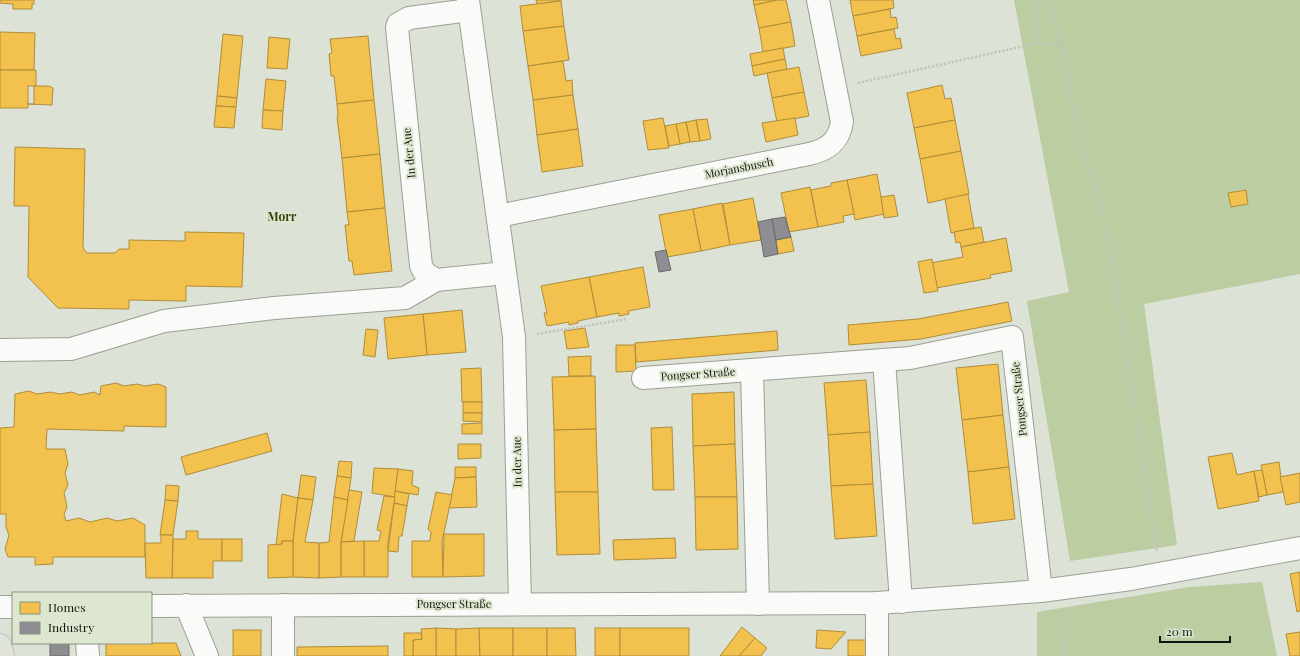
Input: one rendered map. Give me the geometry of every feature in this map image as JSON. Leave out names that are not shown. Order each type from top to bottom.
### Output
[{"type":"main road","points":[[0,645],[4,656]]},
{"type":"street","name":"Morjansbusch","points":[[498,216],[823,150],[834,143],[841,128],[842,122],[818,0]]},
{"type":"street","name":"In der Aue","points":[[436,280],[425,273],[421,266],[396,32],[398,24],[409,18],[468,5],[514,337],[520,604]]},
{"type":"street","points":[[0,350],[71,349],[164,321],[274,308],[405,298],[436,280],[505,273]]},
{"type":"street","name":"Pongser Straße","points":[[643,378],[910,358],[1012,337],[1041,591]]},
{"type":"street","points":[[884,360],[901,602]]},
{"type":"street","name":"Pongser Straße","points":[[752,370],[758,604]]},
{"type":"street","name":"Pongser Straße","points":[[152,606],[758,604],[901,602],[1041,591],[1162,574],[1300,548]]},
{"type":"street","points":[[877,603],[877,656]]},
{"type":"street","points":[[283,605],[283,656]]},
{"type":"street","points":[[186,606],[207,656]]},
{"type":"street","points":[[0,607],[12,607]]},
{"type":"street","points":[[88,644],[88,656]]},
{"type":"path","points":[[1038,0],[1038,44]]},
{"type":"path","points":[[1049,0],[1070,80],[1070,98],[1087,163],[1098,192],[1113,265],[1162,574]]},
{"type":"path","points":[[835,88],[1038,44],[1050,43],[1062,47]]},
{"type":"path","points":[[514,337],[627,319]]},
{"type":"path","points":[[1062,588],[1061,613],[1064,656]]},
{"type":"green space","points":[[1014,0],[1300,0],[1300,274],[1144,304],[1177,545],[1070,561],[1027,301],[1069,292]]},
{"type":"green space","points":[[1262,582],[1277,656],[1037,656],[1037,612],[1189,587]]},
{"type":"building: Homes","points":[[0,0],[34,0],[34,4],[32,4],[32,9],[13,9],[13,4],[0,3]]},
{"type":"building: Homes","points":[[536,0],[561,0],[561,1],[537,4]]},
{"type":"building: Homes","points":[[753,0],[778,0],[754,5]]},
{"type":"building: Homes","points":[[778,0],[786,0],[791,22],[759,28],[754,5]]},
{"type":"building: Homes","points":[[850,0],[893,0],[894,8],[853,16]]},
{"type":"building: Homes","points":[[561,1],[564,26],[523,31],[520,6]]},
{"type":"building: Homes","points":[[890,9],[891,18],[896,17],[898,28],[857,36],[853,16]]},
{"type":"building: Homes","points":[[791,22],[795,46],[763,52],[759,28]]},
{"type":"building: Homes","points":[[564,26],[569,60],[528,66],[523,31]]},
{"type":"building: Homes","points":[[894,29],[896,39],[900,38],[902,48],[861,56],[857,36]]},
{"type":"building: Homes","points":[[0,32],[35,33],[34,70],[0,70]]},
{"type":"building: Homes","points":[[223,34],[243,36],[237,98],[217,96]]},
{"type":"building: Homes","points":[[368,36],[374,100],[337,104],[334,76],[331,76],[329,54],[332,53],[330,39]]},
{"type":"building: Homes","points":[[269,37],[290,39],[287,69],[267,68]]},
{"type":"building: Homes","points":[[783,48],[785,59],[752,66],[750,54]]},
{"type":"building: Homes","points":[[785,59],[787,69],[754,76],[752,66]]},
{"type":"building: Homes","points":[[563,61],[566,81],[572,80],[573,95],[533,100],[528,66]]},
{"type":"building: Homes","points":[[799,67],[804,92],[772,98],[767,73]]},
{"type":"building: Homes","points":[[0,70],[36,70],[36,86],[28,86],[28,108],[0,108]]},
{"type":"building: Homes","points":[[266,79],[286,81],[283,111],[263,110]]},
{"type":"building: Homes","points":[[942,85],[945,99],[951,98],[955,120],[914,128],[907,93]]},
{"type":"building: Homes","points":[[34,86],[49,86],[53,88],[52,105],[28,104],[34,104]]},
{"type":"building: Homes","points":[[804,92],[809,116],[777,122],[772,98]]},
{"type":"building: Homes","points":[[573,95],[578,129],[537,135],[533,100]]},
{"type":"building: Homes","points":[[217,96],[237,98],[236,107],[216,106]]},
{"type":"building: Homes","points":[[374,100],[380,154],[342,158],[337,104]]},
{"type":"building: Homes","points":[[216,106],[236,107],[234,128],[214,127]]},
{"type":"building: Homes","points":[[263,110],[283,111],[282,130],[262,128]]},
{"type":"building: Homes","points":[[663,118],[669,148],[648,150],[643,121]]},
{"type":"building: Homes","points":[[795,118],[798,135],[766,142],[762,123]]},
{"type":"building: Homes","points":[[707,119],[711,139],[700,141],[696,120]]},
{"type":"building: Homes","points":[[696,120],[700,141],[690,142],[686,122]]},
{"type":"building: Homes","points":[[955,120],[961,151],[920,159],[914,128]]},
{"type":"building: Homes","points":[[686,122],[690,142],[680,144],[676,124]]},
{"type":"building: Homes","points":[[676,124],[680,144],[669,146],[665,126]]},
{"type":"building: Homes","points":[[578,129],[583,166],[542,172],[537,135]]},
{"type":"building: Homes","points":[[15,147],[85,149],[83,248],[87,253],[115,253],[119,249],[129,249],[129,240],[185,241],[185,232],[244,233],[242,287],[186,286],[186,301],[129,300],[129,309],[58,308],[28,277],[29,206],[14,206]]},
{"type":"building: Homes","points":[[961,151],[969,194],[928,203],[920,159]]},
{"type":"building: Homes","points":[[380,154],[385,208],[347,212],[342,158]]},
{"type":"building: Homes","points":[[877,174],[884,214],[855,220],[847,180]]},
{"type":"building: Homes","points":[[847,180],[854,214],[843,216],[844,222],[818,227],[811,190],[831,186],[831,183]]},
{"type":"building: Homes","points":[[810,187],[818,227],[789,232],[781,193]]},
{"type":"building: Homes","points":[[1246,190],[1248,204],[1231,207],[1228,193]]},
{"type":"building: Homes","points":[[968,194],[974,228],[951,233],[945,199]]},
{"type":"building: Homes","points":[[894,195],[898,216],[884,218],[881,197]]},
{"type":"building: Homes","points":[[753,198],[761,240],[730,245],[723,204]]},
{"type":"building: Homes","points":[[722,203],[730,245],[701,251],[693,209]]},
{"type":"building: Homes","points":[[385,208],[392,271],[354,275],[352,261],[349,261],[345,225],[349,225],[347,212]]},
{"type":"building: Homes","points":[[693,209],[701,251],[667,257],[659,215]]},
{"type":"building: Homes","points":[[981,227],[984,242],[961,247],[960,242],[956,243],[954,232]]},
{"type":"building: Homes","points":[[791,237],[794,251],[778,254],[776,240]]},
{"type":"building: Homes","points":[[1006,238],[1012,271],[990,275],[991,278],[936,288],[931,263],[963,257],[961,247]]},
{"type":"building: Homes","points":[[932,259],[938,291],[924,293],[918,262]]},
{"type":"building: Homes","points":[[643,267],[650,307],[628,311],[629,314],[619,316],[619,313],[597,317],[589,277]]},
{"type":"building: Homes","points":[[589,277],[597,317],[578,321],[578,323],[569,325],[569,322],[547,326],[544,313],[547,313],[541,286]]},
{"type":"building: Homes","points":[[1008,302],[1012,321],[921,339],[849,345],[848,325],[918,319]]},
{"type":"building: Homes","points":[[462,310],[466,352],[427,355],[423,314]]},
{"type":"building: Homes","points":[[423,314],[427,355],[388,359],[384,318]]},
{"type":"building: Homes","points":[[585,328],[589,347],[567,349],[564,331]]},
{"type":"building: Homes","points":[[366,329],[378,330],[375,357],[363,355]]},
{"type":"building: Homes","points":[[777,331],[778,350],[636,362],[635,343]]},
{"type":"building: Homes","points":[[616,345],[635,345],[636,371],[616,372]]},
{"type":"building: Homes","points":[[591,356],[591,376],[569,376],[568,357]]},
{"type":"building: Homes","points":[[998,364],[1003,415],[962,420],[956,368]]},
{"type":"building: Homes","points":[[481,368],[482,402],[462,402],[461,369]]},
{"type":"building: Homes","points":[[595,376],[596,429],[554,430],[552,377]]},
{"type":"building: Homes","points":[[866,380],[870,432],[828,435],[824,383]]},
{"type":"building: Homes","points":[[116,383],[124,386],[137,384],[145,386],[158,384],[166,387],[166,427],[124,426],[124,431],[47,429],[46,449],[65,449],[68,464],[65,473],[68,485],[64,493],[67,507],[64,514],[66,521],[79,518],[90,522],[107,518],[117,521],[133,518],[145,525],[145,557],[53,557],[53,564],[35,565],[35,557],[8,557],[5,549],[9,535],[6,527],[6,514],[0,514],[0,428],[14,427],[15,394],[29,391],[37,394],[51,392],[59,394],[72,392],[80,395],[94,392],[100,395],[101,386]]},
{"type":"building: Homes","points":[[734,392],[735,444],[693,446],[692,394]]},
{"type":"building: Homes","points":[[463,402],[482,402],[482,413],[463,413]]},
{"type":"building: Homes","points":[[463,413],[482,413],[482,422],[463,421]]},
{"type":"building: Homes","points":[[1003,415],[1009,467],[968,472],[962,420]]},
{"type":"building: Homes","points":[[482,423],[482,434],[462,434],[462,424]]},
{"type":"building: Homes","points":[[672,427],[674,490],[653,490],[651,428]]},
{"type":"building: Homes","points":[[596,429],[598,492],[555,492],[554,430]]},
{"type":"building: Homes","points":[[870,432],[873,484],[831,486],[828,435]]},
{"type":"building: Homes","points":[[267,433],[272,451],[186,475],[181,457]]},
{"type":"building: Homes","points":[[458,444],[481,444],[481,458],[458,459]]},
{"type":"building: Homes","points":[[735,444],[737,497],[695,497],[693,446]]},
{"type":"building: Homes","points":[[1232,453],[1237,475],[1254,471],[1259,501],[1218,509],[1208,457]]},
{"type":"building: Homes","points":[[339,461],[352,462],[351,478],[337,476]]},
{"type":"building: Homes","points":[[1279,462],[1283,492],[1267,495],[1261,465]]},
{"type":"building: Homes","points":[[455,467],[476,467],[476,477],[455,478]]},
{"type":"building: Homes","points":[[1009,467],[1015,519],[973,524],[968,472]]},
{"type":"building: Homes","points":[[374,468],[398,469],[395,497],[372,493]]},
{"type":"building: Homes","points":[[398,469],[413,471],[412,485],[419,488],[418,495],[395,491]]},
{"type":"building: Homes","points":[[1262,470],[1267,495],[1259,497],[1254,471]]},
{"type":"building: Homes","points":[[1300,473],[1300,502],[1286,505],[1280,477]]},
{"type":"building: Homes","points":[[301,475],[316,477],[313,500],[298,498]]},
{"type":"building: Homes","points":[[337,476],[351,478],[348,500],[334,497]]},
{"type":"building: Homes","points":[[476,477],[477,507],[449,508],[455,478]]},
{"type":"building: Homes","points":[[873,484],[877,536],[835,539],[831,486]]},
{"type":"building: Homes","points":[[166,485],[179,486],[178,501],[165,500]]},
{"type":"building: Homes","points":[[349,490],[362,492],[354,541],[341,542]]},
{"type":"building: Homes","points":[[395,491],[409,494],[407,506],[394,503]]},
{"type":"building: Homes","points":[[436,492],[452,495],[442,542],[443,577],[412,577],[412,541],[430,541],[431,532],[428,529]]},
{"type":"building: Homes","points":[[555,492],[598,492],[600,554],[557,555]]},
{"type":"building: Homes","points":[[282,494],[298,498],[293,541],[282,541],[282,544],[276,545]]},
{"type":"building: Homes","points":[[384,496],[395,497],[388,542],[388,577],[364,577],[364,541],[379,541],[381,531],[377,530]]},
{"type":"building: Homes","points":[[334,497],[348,500],[341,542],[341,577],[319,578],[319,543],[329,542]]},
{"type":"building: Homes","points":[[695,497],[737,497],[738,549],[696,550]]},
{"type":"building: Homes","points":[[298,498],[313,500],[305,542],[319,543],[319,578],[293,577],[293,541]]},
{"type":"building: Homes","points":[[165,500],[178,501],[173,535],[160,535]]},
{"type":"building: Homes","points":[[394,503],[407,506],[402,536],[399,536],[398,552],[388,551]]},
{"type":"building: Homes","points":[[186,531],[198,531],[198,539],[222,539],[222,561],[213,561],[213,578],[172,578],[173,539],[186,539]]},
{"type":"building: Homes","points":[[444,534],[484,534],[484,576],[443,577]]},
{"type":"building: Homes","points":[[161,535],[173,535],[172,578],[146,578],[145,543],[161,543]]},
{"type":"building: Homes","points":[[675,538],[676,558],[614,560],[613,540]]},
{"type":"building: Homes","points":[[222,539],[242,539],[242,561],[222,561]]},
{"type":"building: Homes","points":[[282,541],[293,541],[293,577],[268,578],[268,545],[282,544]]},
{"type":"building: Homes","points":[[364,541],[364,577],[341,577],[341,542]]},
{"type":"building: Homes","points":[[1300,572],[1300,611],[1297,612],[1290,574]]},
{"type":"building: Homes","points":[[742,627],[755,638],[739,656],[720,656]]},
{"type":"building: Homes","points":[[436,628],[456,629],[456,656],[436,656]]},
{"type":"building: Homes","points":[[436,628],[436,656],[413,656],[413,640],[422,639],[421,629]]},
{"type":"building: Homes","points":[[479,628],[480,656],[456,656],[456,629]]},
{"type":"building: Homes","points":[[479,628],[513,628],[513,656],[480,656]]},
{"type":"building: Homes","points":[[513,628],[547,628],[547,656],[513,656]]},
{"type":"building: Homes","points":[[547,628],[575,628],[576,656],[547,656]]},
{"type":"building: Homes","points":[[595,628],[620,628],[620,656],[595,656]]},
{"type":"building: Homes","points":[[620,628],[689,628],[689,656],[620,656]]},
{"type":"building: Homes","points":[[233,630],[261,630],[261,656],[233,656]]},
{"type":"building: Homes","points":[[817,630],[846,632],[831,649],[816,648]]},
{"type":"building: Homes","points":[[1300,632],[1300,656],[1290,656],[1286,634]]},
{"type":"building: Homes","points":[[404,633],[421,633],[422,639],[413,640],[413,656],[404,656]]},
{"type":"building: Homes","points":[[755,638],[767,648],[761,656],[739,656]]},
{"type":"building: Homes","points":[[848,640],[868,640],[868,656],[848,656]]},
{"type":"building: Homes","points":[[176,643],[181,656],[106,656],[106,644]]},
{"type":"building: Homes","points":[[388,646],[388,656],[297,656],[297,647]]},
{"type":"building: Industry","points":[[785,217],[791,237],[776,240],[772,219]]},
{"type":"building: Industry","points":[[772,219],[778,254],[764,257],[758,222]]},
{"type":"building: Industry","points":[[666,250],[671,270],[659,272],[655,252]]},
{"type":"building: Industry","points":[[50,644],[69,644],[69,656],[50,656]]},
{"type":"district","name":"Morr","points":[[282,217]]}]
